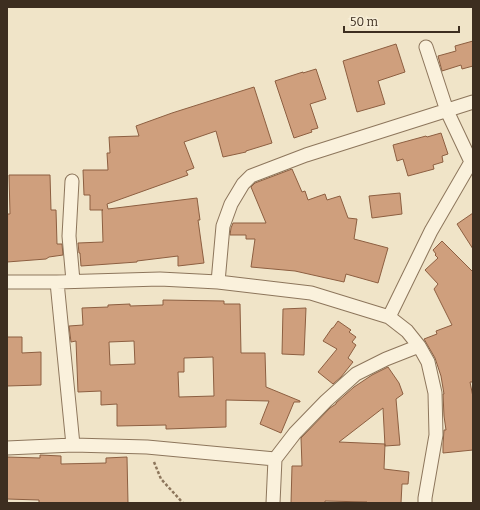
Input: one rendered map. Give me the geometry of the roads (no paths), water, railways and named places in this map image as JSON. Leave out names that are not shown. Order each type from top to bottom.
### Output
[{"type":"street","points":[[389,317],[430,231],[472,164],[447,111],[426,47]]},
{"type":"street","points":[[218,282],[223,226],[231,204],[243,184],[251,176],[306,155],[473,102]]},
{"type":"street","points":[[72,181],[69,236],[73,281]]},
{"type":"street","points":[[7,282],[160,279],[218,282],[311,293],[389,317],[407,331],[419,346],[428,362],[435,393],[436,435],[424,498],[425,503]]},
{"type":"street","points":[[56,282],[74,445]]},
{"type":"street","points":[[273,503],[275,459],[326,401],[356,374],[386,359],[419,346]]},
{"type":"street","points":[[7,448],[74,445],[147,447],[275,459]]}]
